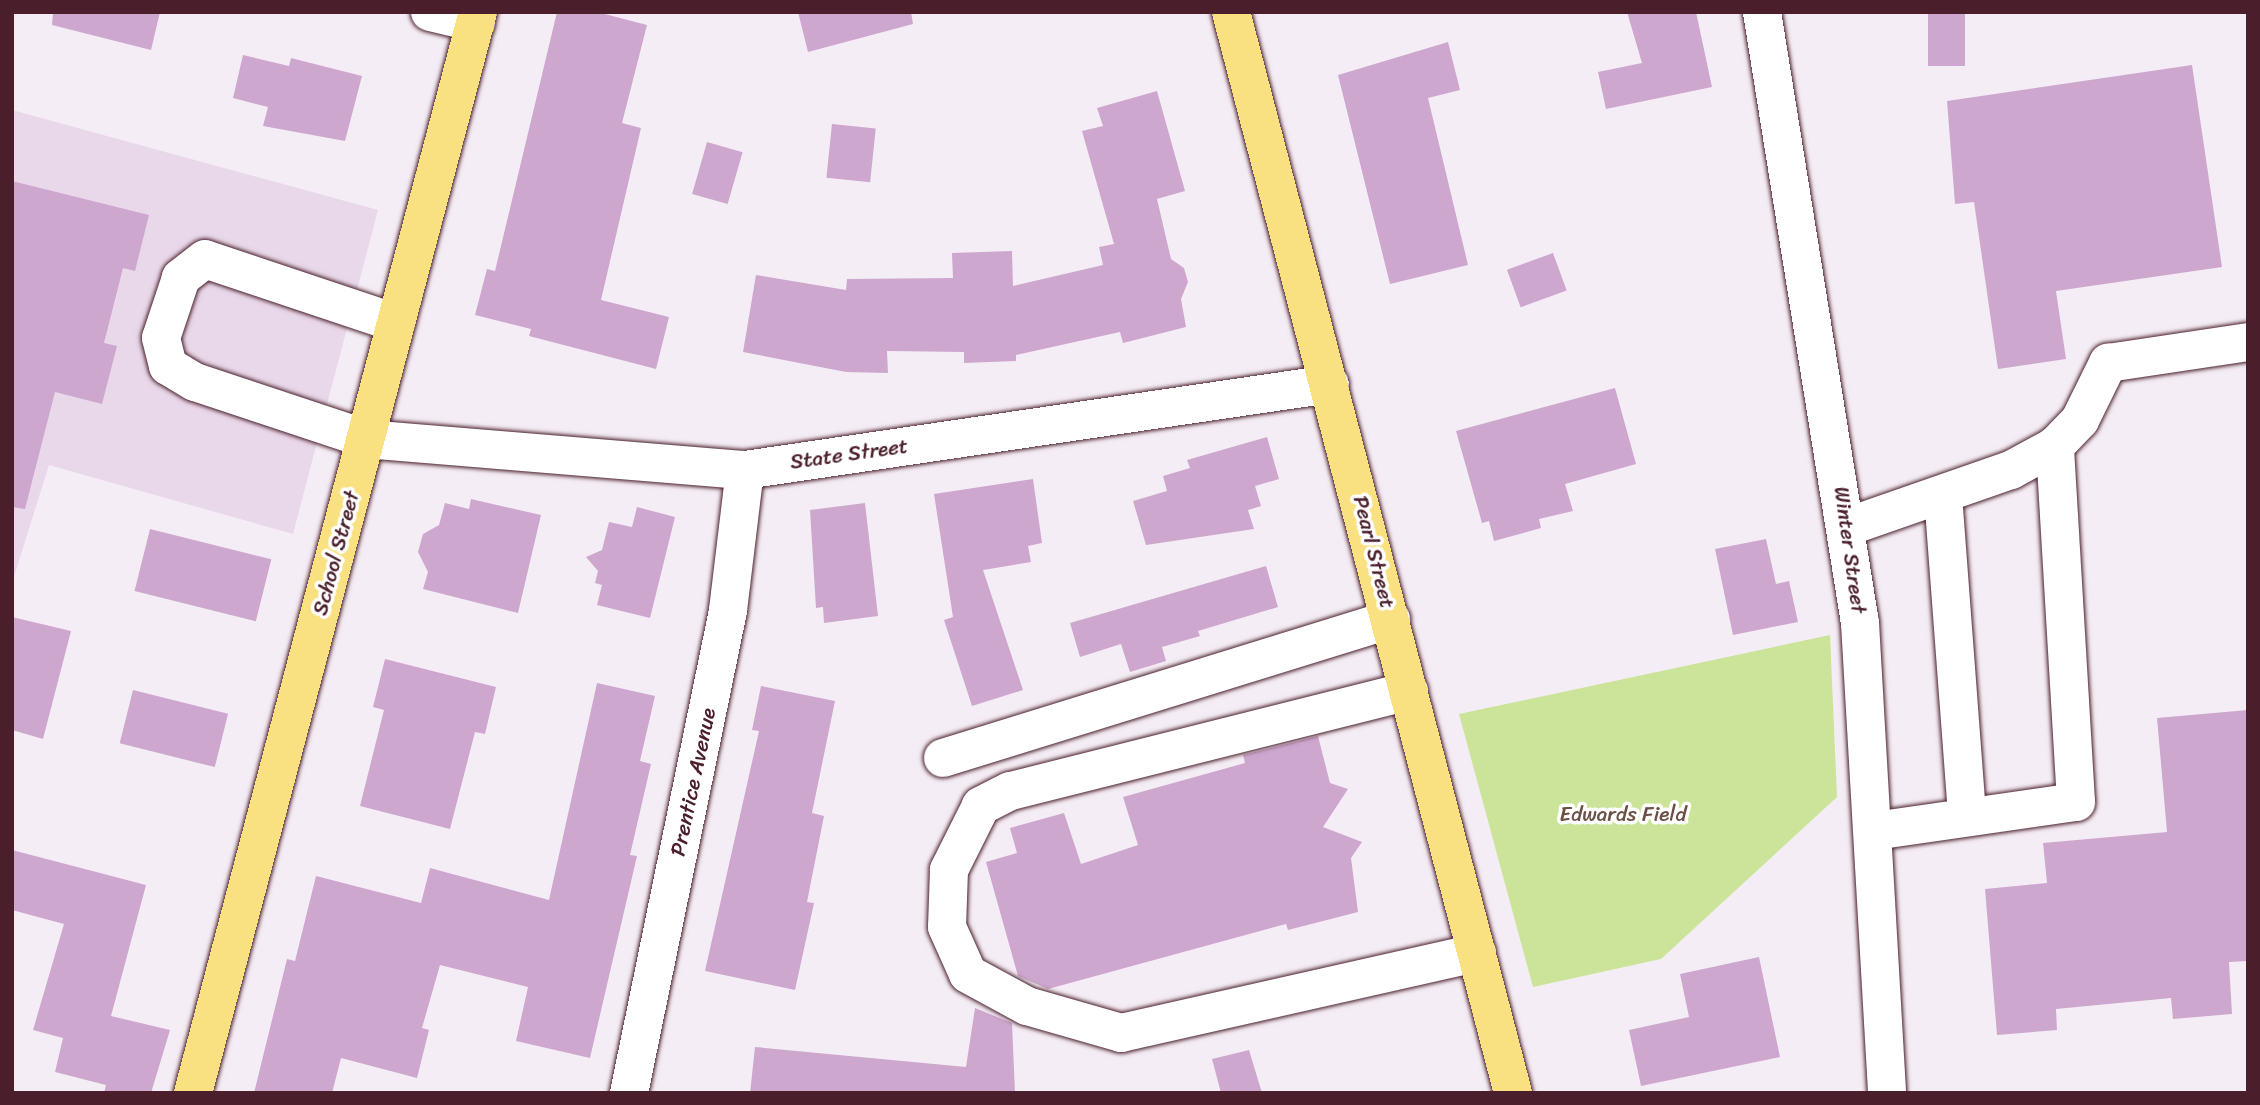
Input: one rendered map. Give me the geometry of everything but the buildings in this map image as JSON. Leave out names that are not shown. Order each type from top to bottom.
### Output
[{"type":"main road","name":"Pearl Street","points":[[1231,12],[1513,1093]]},
{"type":"main road","name":"School Street","points":[[193,1093],[477,18]]},
{"type":"street","points":[[430,12],[477,18]]},
{"type":"street","name":"Winter Street","points":[[1762,12],[1847,527],[1861,636],[1887,1093]]},
{"type":"street","name":"State Street","points":[[397,323],[205,259],[181,278],[161,338],[168,366],[195,382],[366,439],[745,470],[1330,384]]},
{"type":"street","points":[[1847,527],[2011,470],[2055,446],[2080,420],[2108,363],[2248,342]]},
{"type":"street","points":[[1874,831],[2076,802],[2055,446]]},
{"type":"street","name":"Prentice Avenue","points":[[629,1093],[728,610],[745,470]]},
{"type":"street","points":[[1943,495],[1967,817]]},
{"type":"street","points":[[943,758],[1391,619]]},
{"type":"street","points":[[1409,691],[1010,791],[981,806],[949,870],[947,927],[968,974],[1027,1006],[1121,1033],[1477,953]]},
{"type":"shaded area","points":[[12,110],[378,210],[293,534],[49,465],[12,583]]},
{"type":"green space","name":"Edwards Field","points":[[1830,635],[1837,797],[1661,959],[1533,987],[1459,714]]}]
